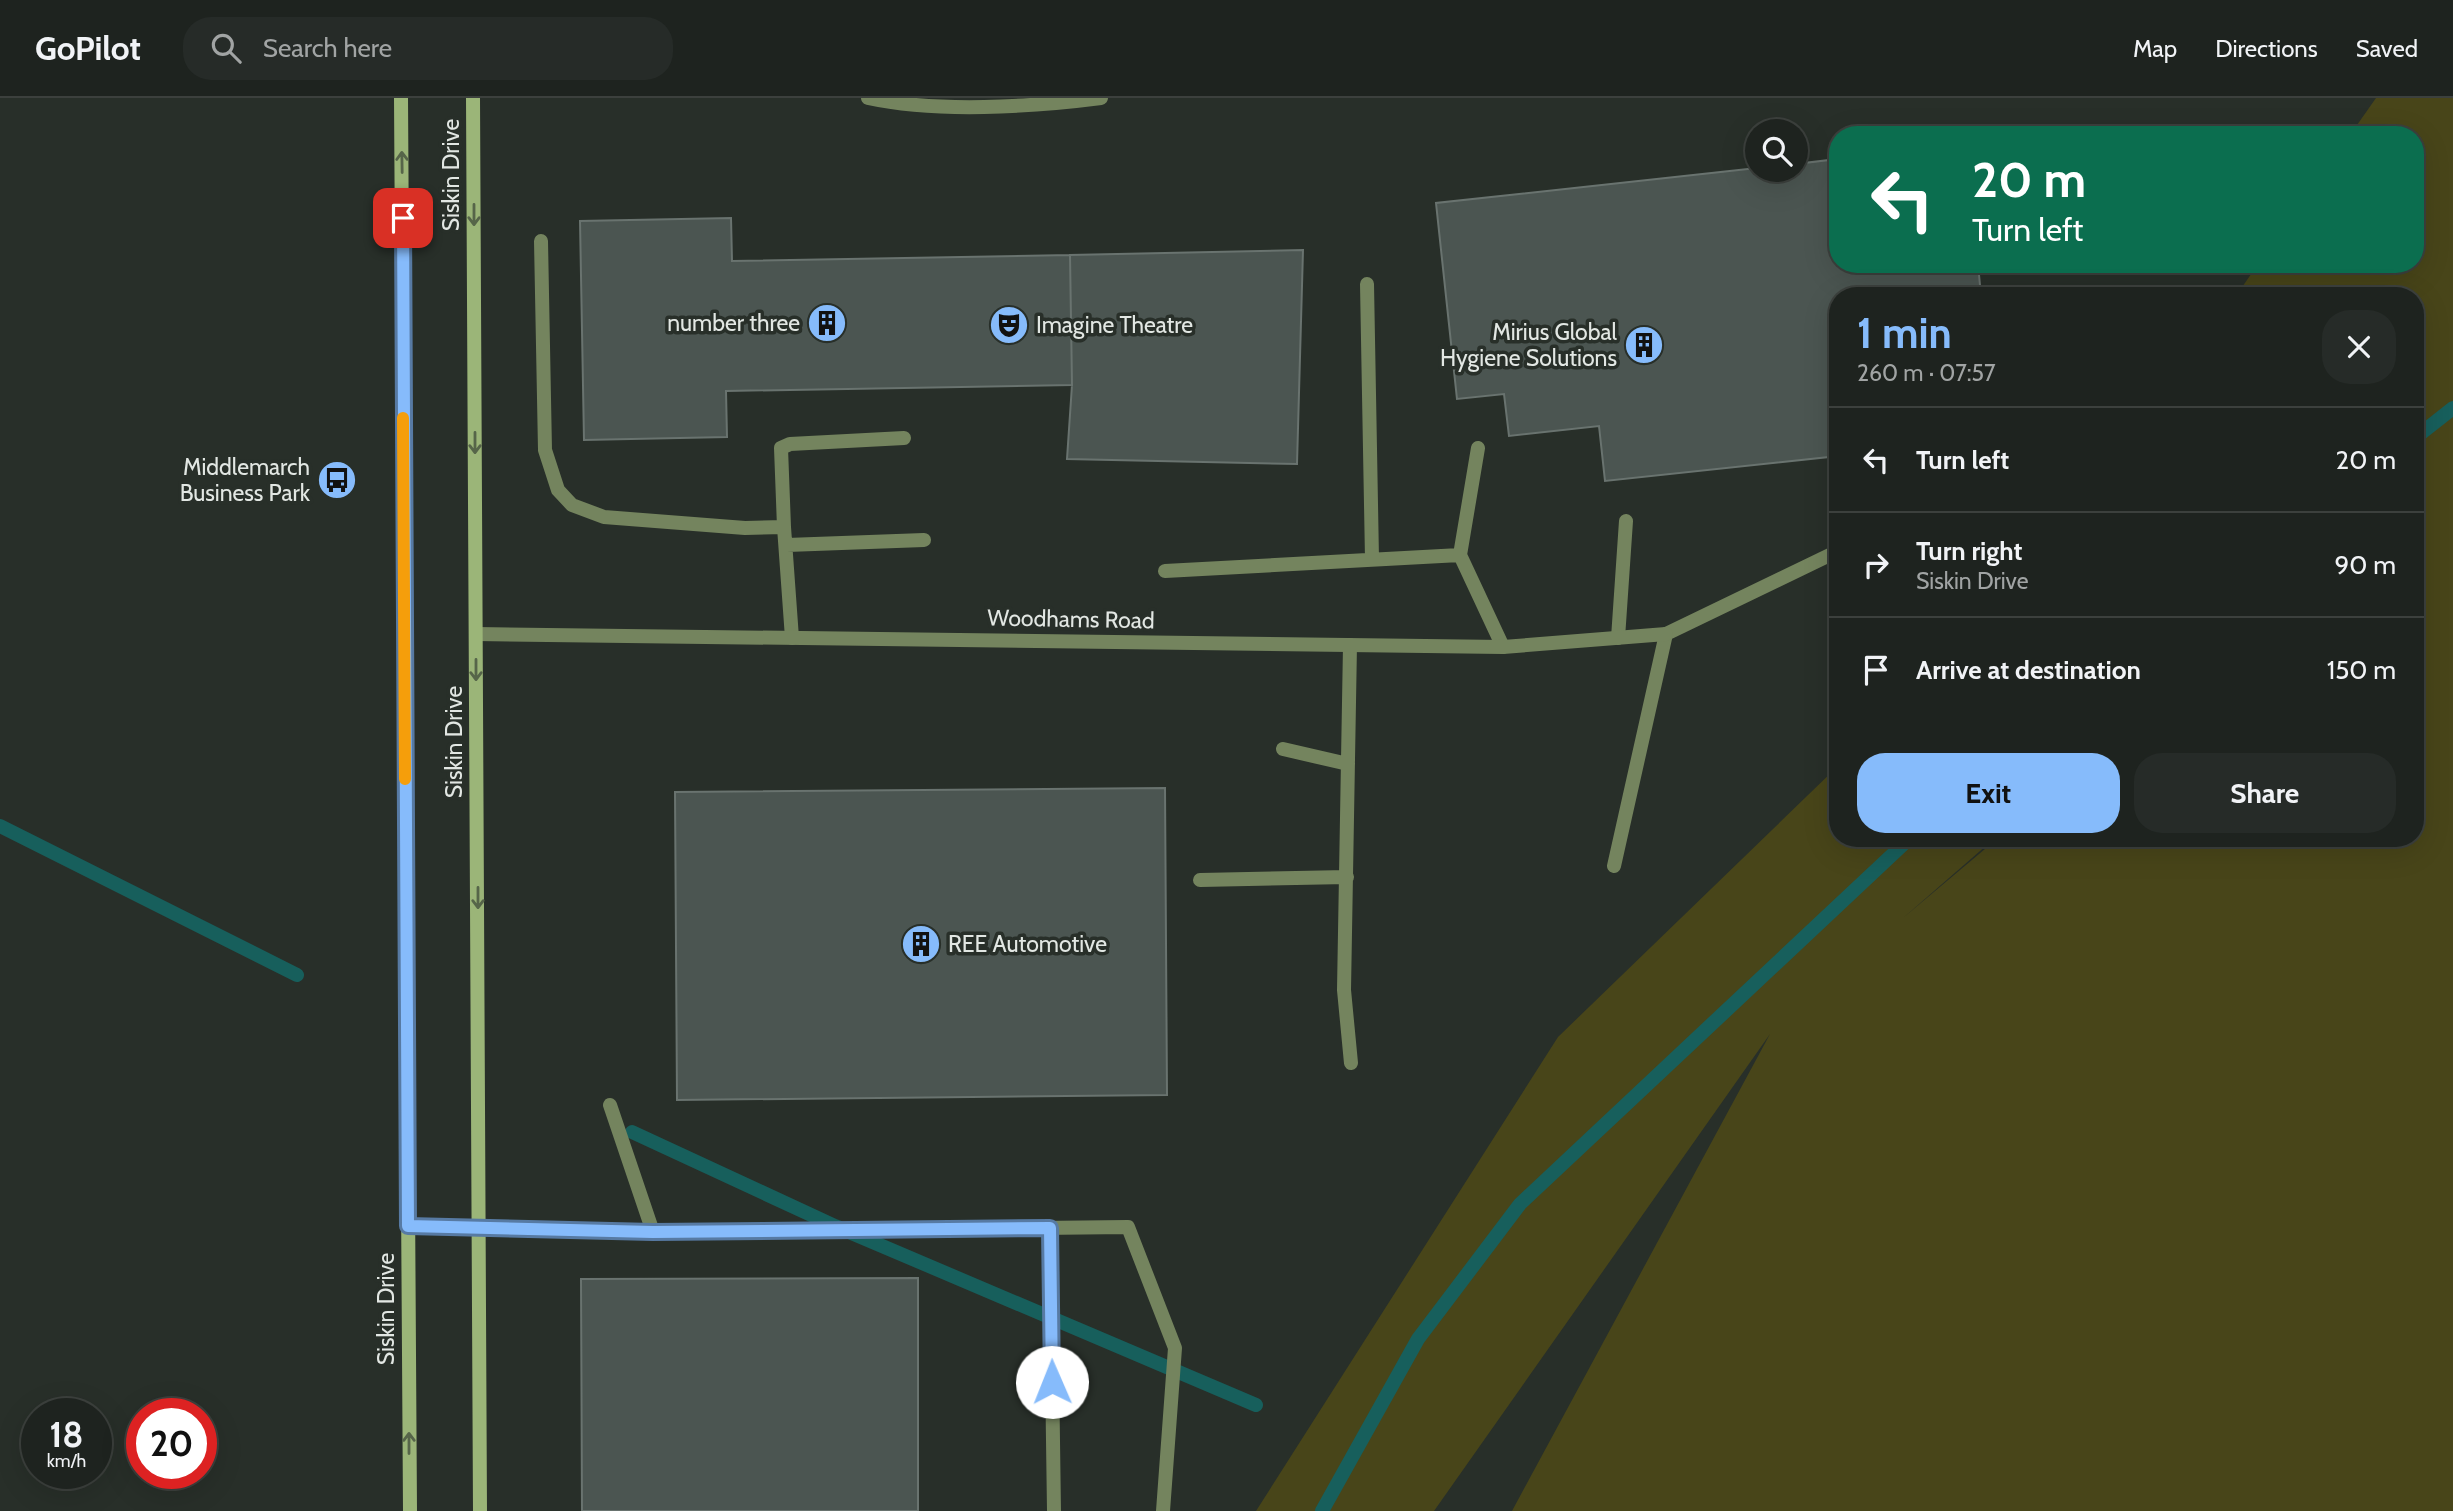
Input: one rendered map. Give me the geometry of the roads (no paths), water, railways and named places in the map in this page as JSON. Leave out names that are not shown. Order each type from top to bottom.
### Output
[{"type":"street","name":"Siskin Drive","points":[[401,98],[410,1511]]},
{"type":"street","name":"Siskin Drive","points":[[473,98],[480,1511]]},
{"type":"street","points":[[868,98],[892,103],[1032,102],[1101,98]]},
{"type":"street","points":[[541,241],[545,450],[558,490],[572,505],[604,517],[745,528],[784,527]]},
{"type":"street","points":[[1367,284],[1372,559]]},
{"type":"street","points":[[792,638],[781,448],[790,444],[904,438]]},
{"type":"street","points":[[1478,449],[1460,555],[1503,647]]},
{"type":"street","points":[[1618,638],[1626,521]]},
{"type":"street","points":[[787,545],[924,540]]},
{"type":"street","points":[[1166,571],[1460,555]]},
{"type":"street","points":[[1614,866],[1666,635],[1829,555]]},
{"type":"street","name":"Woodhams Road","points":[[476,634],[1503,647],[1666,635]]},
{"type":"street","points":[[1350,645],[1344,990],[1352,1063]]},
{"type":"street","points":[[1283,749],[1348,764]]},
{"type":"street","points":[[1200,880],[1347,877]]},
{"type":"street","points":[[610,1104],[653,1232]]},
{"type":"street","points":[[408,1226],[653,1232],[1128,1227],[1175,1348],[1163,1511]]},
{"type":"street","points":[[1050,1228],[1054,1511]]},
{"type":"waterway","points":[[2424,431],[2453,408]]},
{"type":"waterway","points":[[0,826],[297,975]]},
{"type":"waterway","points":[[1322,1511],[1418,1339],[1520,1204],[1900,847]]},
{"type":"waterway","points":[[632,1132],[835,1226],[1256,1405]]},
{"type":"place","name":"number three","points":[[827,323]]},
{"type":"place","name":"Imagine Theatre","points":[[1009,325]]},
{"type":"place","name":"Mirius Global Hygiene Solutions","points":[[1644,345]]},
{"type":"place","name":"Middlemarch Business Park","points":[[337,480]]},
{"type":"place","name":"REE Automotive","points":[[921,944]]}]
